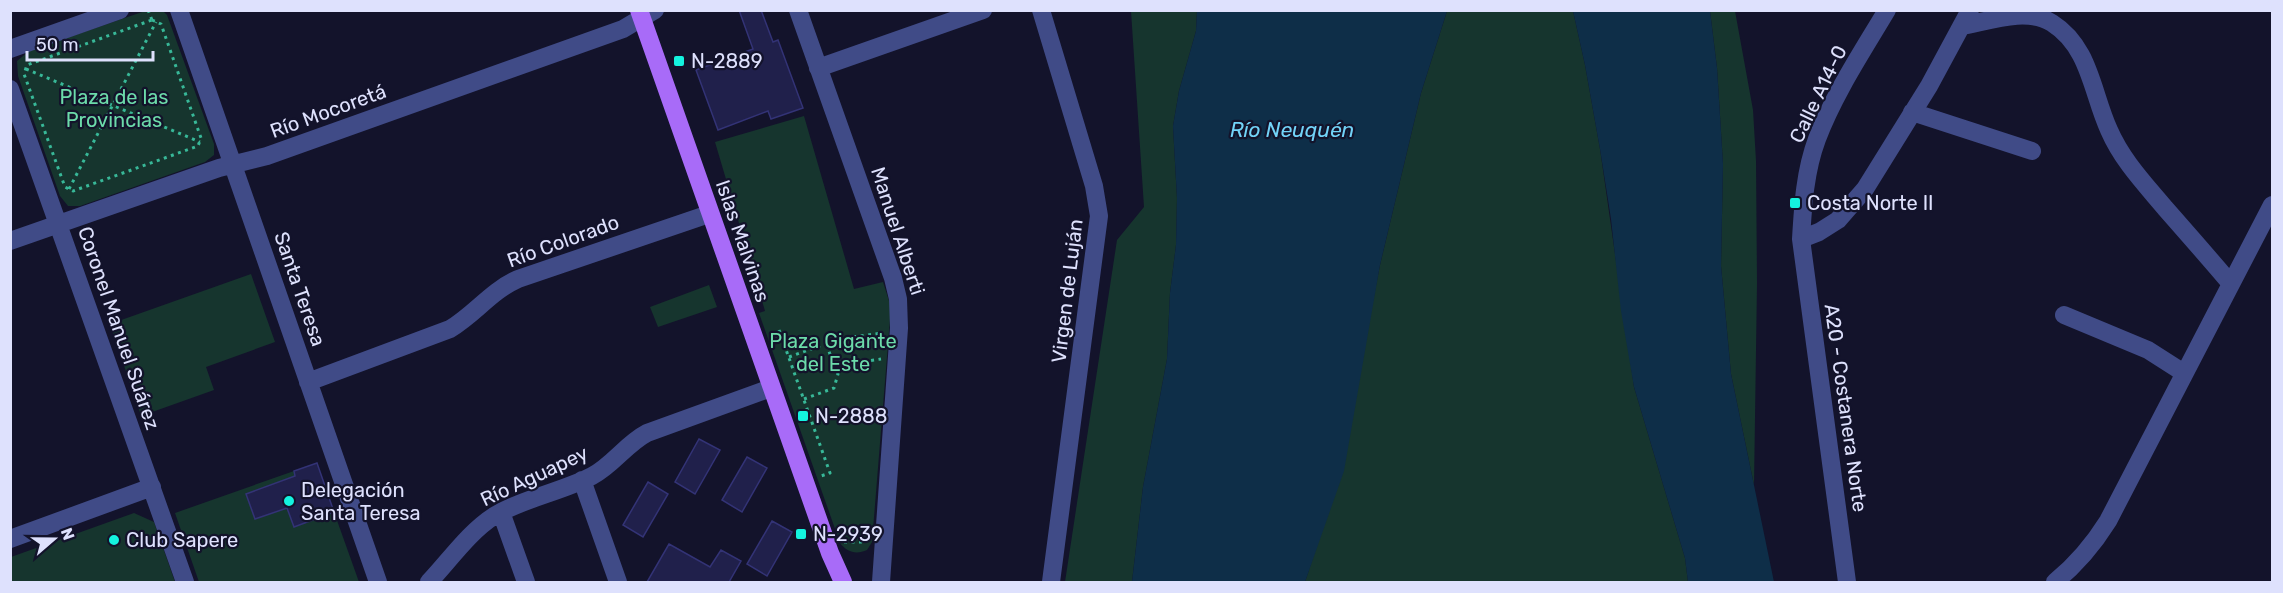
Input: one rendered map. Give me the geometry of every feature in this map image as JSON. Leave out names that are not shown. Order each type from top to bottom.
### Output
[{"type":"main road","name":"Islas Malvinas","points":[[645,13],[709,214],[771,388],[837,548],[843,582]]},
{"type":"main road","points":[[830,582],[837,548]]},
{"type":"street","points":[[10,49],[120,10]]},
{"type":"street","name":"Santa Teresa","points":[[179,10],[378,582]]},
{"type":"street","name":"Manuel Alberti","points":[[798,10],[893,279],[899,306],[899,340],[880,582]]},
{"type":"street","points":[[818,68],[983,10]]},
{"type":"street","name":"Virgen de Luján","points":[[1041,10],[1094,186],[1099,216],[1099,230],[1051,582]]},
{"type":"street","name":"Calle A14-0","points":[[1801,239],[1804,198],[1817,139],[1858,59],[1887,10]]},
{"type":"street","name":"Río Mocoretá","points":[[10,241],[232,164],[267,156],[623,29],[645,13]]},
{"type":"street","points":[[1801,239],[1819,232],[1838,220],[1865,189],[1929,86],[1966,18],[2031,16],[2050,22],[2066,34],[2080,52],[2091,76],[2109,130],[2122,154],[2137,175],[2231,284]]},
{"type":"street","name":"Coronel Manuel Suárez","points":[[10,89],[185,582]]},
{"type":"street","points":[[1912,112],[2032,151]]},
{"type":"street","points":[[2055,582],[2074,566],[2094,543],[2272,205]]},
{"type":"street","name":"Río Colorado","points":[[308,382],[450,329],[468,317],[500,288],[518,279],[709,214]]},
{"type":"street","name":"A20 - Costanera Norte","points":[[1801,239],[1847,582]]},
{"type":"street","points":[[2064,315],[2148,350],[2184,373]]},
{"type":"street","name":"Río Aguapey","points":[[429,582],[475,532],[501,512],[599,472],[631,442],[647,433],[771,388]]},
{"type":"street","points":[[582,480],[618,582]]},
{"type":"street","points":[[10,539],[152,487]]},
{"type":"street","points":[[501,512],[526,582]]},
{"type":"path","points":[[148,10],[152,20],[161,24],[201,138],[199,144],[202,154]]},
{"type":"path","points":[[152,20],[27,65],[24,74],[65,187],[73,191],[199,144]]},
{"type":"path","points":[[69,189],[156,22]]},
{"type":"path","points":[[26,69],[199,144]]},
{"type":"path","points":[[779,330],[830,473],[821,476]]},
{"type":"path","points":[[789,357],[839,339],[885,333]]},
{"type":"path","points":[[804,399],[834,388],[837,374],[826,344]]},
{"type":"path","points":[[834,366],[882,358]]},
{"type":"path","points":[[837,548],[861,542]]},
{"type":"green space","name":"Plaza de las Provincias","points":[[145,11],[163,11],[167,15],[214,144],[214,155],[205,162],[80,206],[68,206],[60,196],[18,76],[17,61],[29,51]]},
{"type":"green space","points":[[1131,11],[1197,11],[1196,31],[1179,91],[1173,126],[1177,198],[1176,245],[1170,293],[1167,359],[1143,487],[1132,582],[1065,582],[1117,240],[1144,207]]},
{"type":"green space","points":[[1447,11],[1573,11],[1600,149],[1634,387],[1685,558],[1688,582],[1305,582],[1318,542],[1361,363],[1380,265],[1421,93]]},
{"type":"green space","points":[[1710,11],[1735,11],[1753,110],[1756,161],[1757,283],[1754,485],[1731,374],[1721,266],[1723,164],[1717,68]]},
{"type":"green space","name":"Plaza Gigante del Este","points":[[804,116],[854,289],[883,282],[891,307],[872,542],[867,550],[859,552],[846,549],[840,543],[759,313],[765,311],[715,142]]},
{"type":"green space","points":[[251,274],[275,342],[206,367],[214,390],[141,416],[110,324]]},
{"type":"green space","points":[[709,285],[717,307],[658,327],[650,307]]},
{"type":"green space","points":[[294,471],[295,476],[246,494],[255,518],[287,508],[294,526],[334,512],[359,582],[199,582],[175,513]]},
{"type":"green space","name":"Club Sapere","points":[[134,513],[154,522],[175,582],[11,582],[11,557]]},
{"type":"water","name":"Río Neuquén","points":[[1197,11],[1447,11],[1421,93],[1380,265],[1344,471],[1305,582],[1132,582],[1143,487],[1167,359],[1170,293],[1176,245],[1177,198],[1173,126],[1179,91],[1196,31]]},
{"type":"water","points":[[1573,11],[1710,11],[1717,68],[1723,164],[1721,266],[1731,374],[1774,582],[1688,582],[1685,558],[1634,387],[1621,311],[1611,219],[1600,149]]},
{"type":"building","points":[[739,10],[761,10],[773,42],[778,40],[803,108],[771,119],[768,111],[718,130],[696,70],[753,49]]},
{"type":"building","points":[[699,439],[720,450],[695,494],[675,482]]},
{"type":"building","points":[[747,457],[767,468],[742,512],[722,500]]},
{"type":"building","name":"Delegación Santa Teresa","points":[[317,463],[334,512],[294,527],[287,508],[255,519],[246,494],[295,476],[294,471]]},
{"type":"building","points":[[648,482],[668,494],[643,537],[623,525]]},
{"type":"building","points":[[772,521],[792,532],[767,576],[747,564]]},
{"type":"building","points":[[669,544],[710,567],[721,550],[741,561],[729,582],[647,582]]},
{"type":"place","name":"N-2889","points":[[679,61]]},
{"type":"place","name":"Costa Norte II","points":[[1795,203]]},
{"type":"place","name":"N-2888","points":[[803,416]]},
{"type":"place","name":"Delegación Santa Teresa","points":[[289,501]]},
{"type":"place","name":"N-2939","points":[[801,534]]},
{"type":"place","name":"Club Sapere","points":[[114,540]]}]
